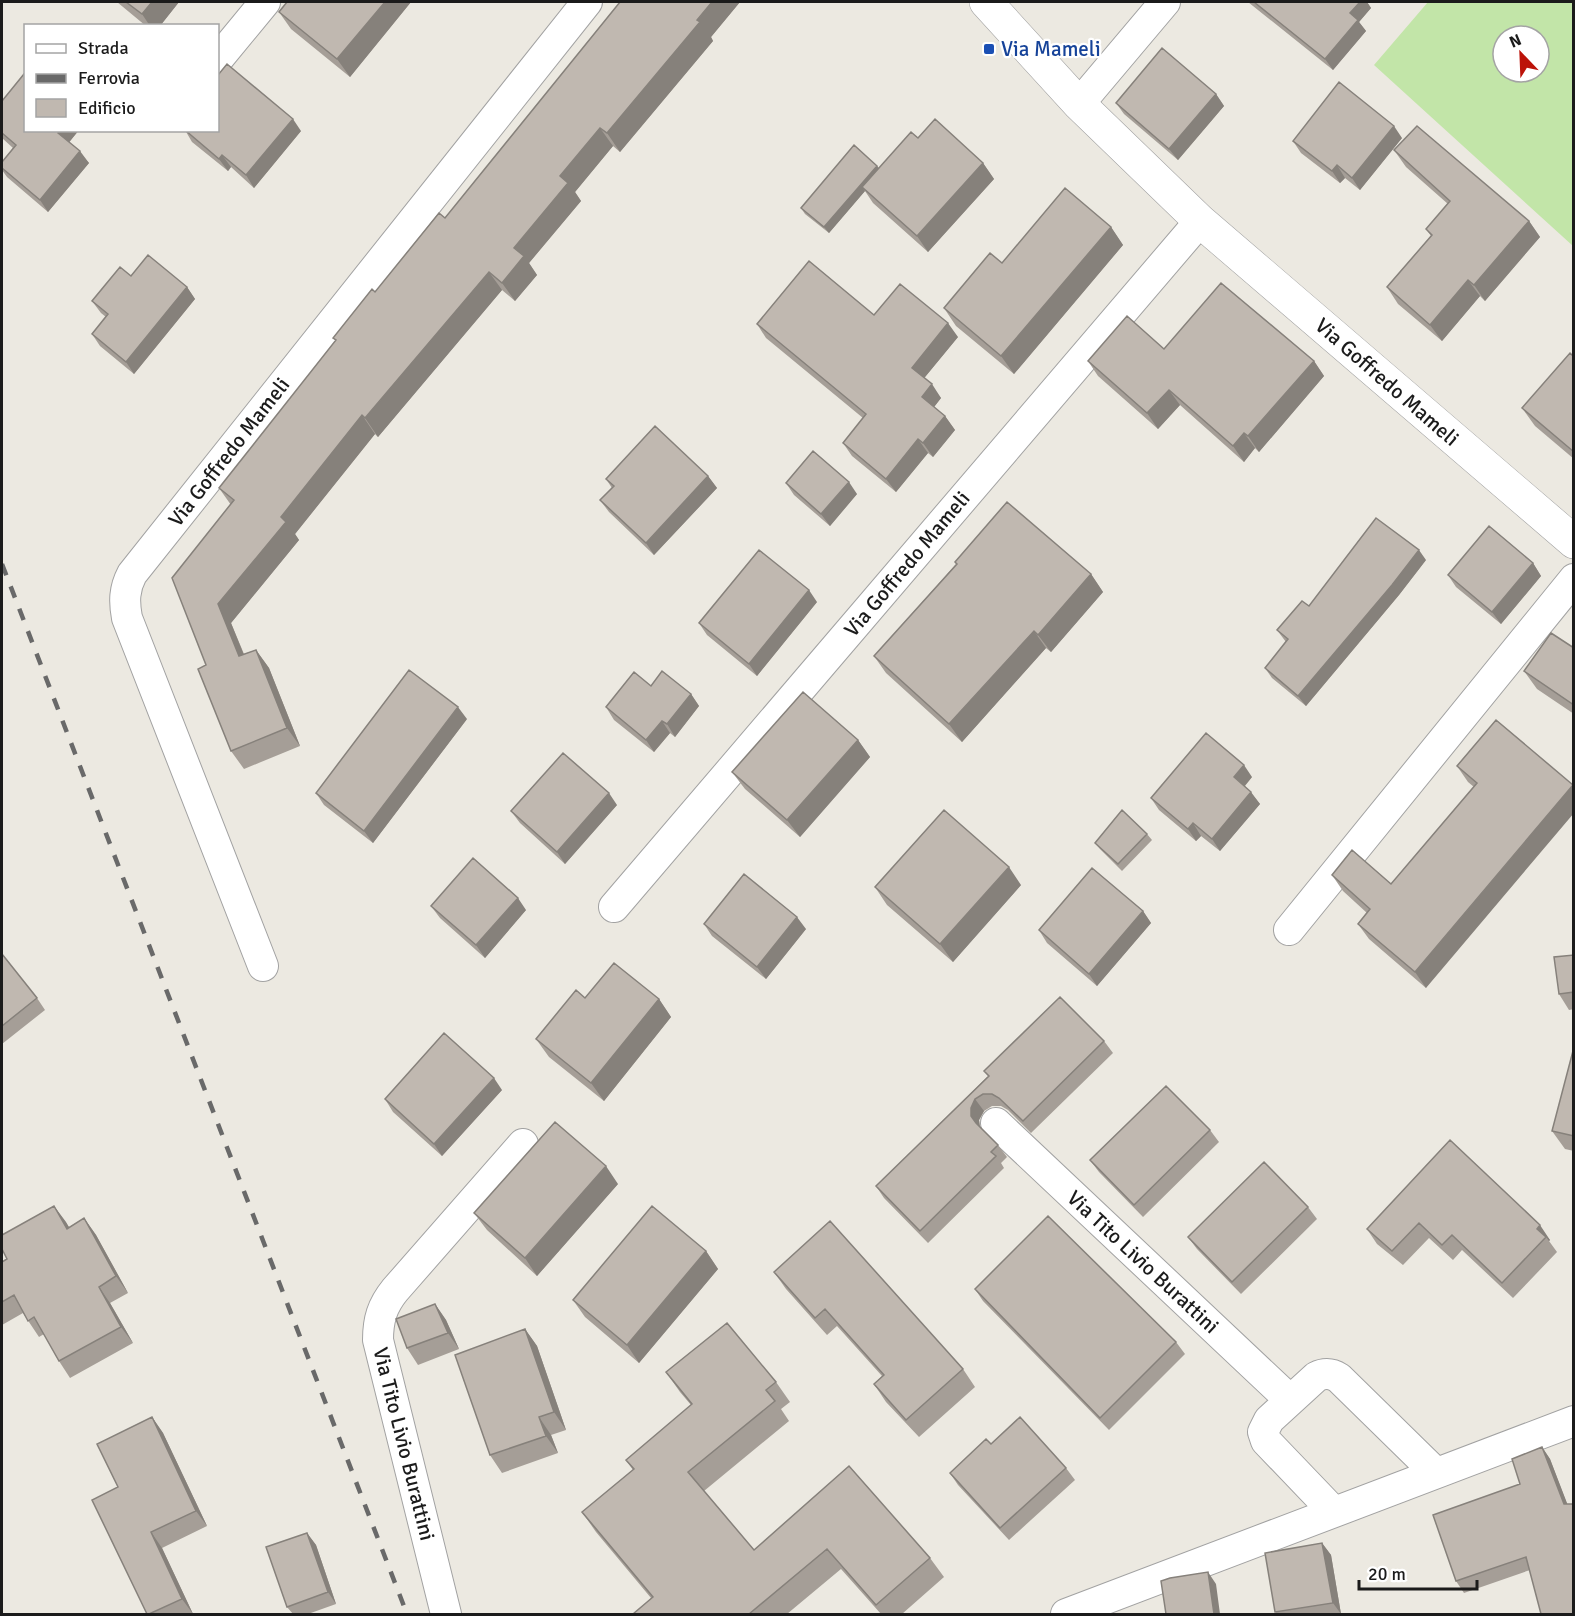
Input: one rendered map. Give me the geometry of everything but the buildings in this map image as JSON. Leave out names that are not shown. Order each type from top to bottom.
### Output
[{"type":"street","points":[[219,58],[265,2]]},
{"type":"street","name":"Via Goffredo Mameli","points":[[263,966],[127,618],[124,595],[128,583],[132,574],[587,2]]},
{"type":"street","name":"Via Goffredo Mameli","points":[[986,2],[1079,104],[1200,221],[1574,542]]},
{"type":"street","points":[[1079,104],[1165,2]]},
{"type":"street","name":"Via Goffredo Mameli","points":[[614,908],[1200,221]]},
{"type":"street","points":[[1289,930],[1574,579]]},
{"type":"street","name":"Via Tito Livio Burattini","points":[[996,1123],[1290,1400]]},
{"type":"street","name":"Via Tito Livio Burattini","points":[[446,1614],[378,1340],[380,1314],[395,1290],[523,1144]]},
{"type":"street","points":[[1334,1512],[1264,1437],[1263,1432],[1266,1423],[1321,1374],[1334,1375],[1339,1378],[1436,1473]]},
{"type":"street","points":[[1066,1614],[1574,1421]]},
{"type":"green space","points":[[1428,2],[1573,2],[1573,246],[1374,65]]},
{"type":"railway","points":[[2,564],[407,1614]]},
{"type":"place","name":"Via Mameli","points":[[989,49]]}]
